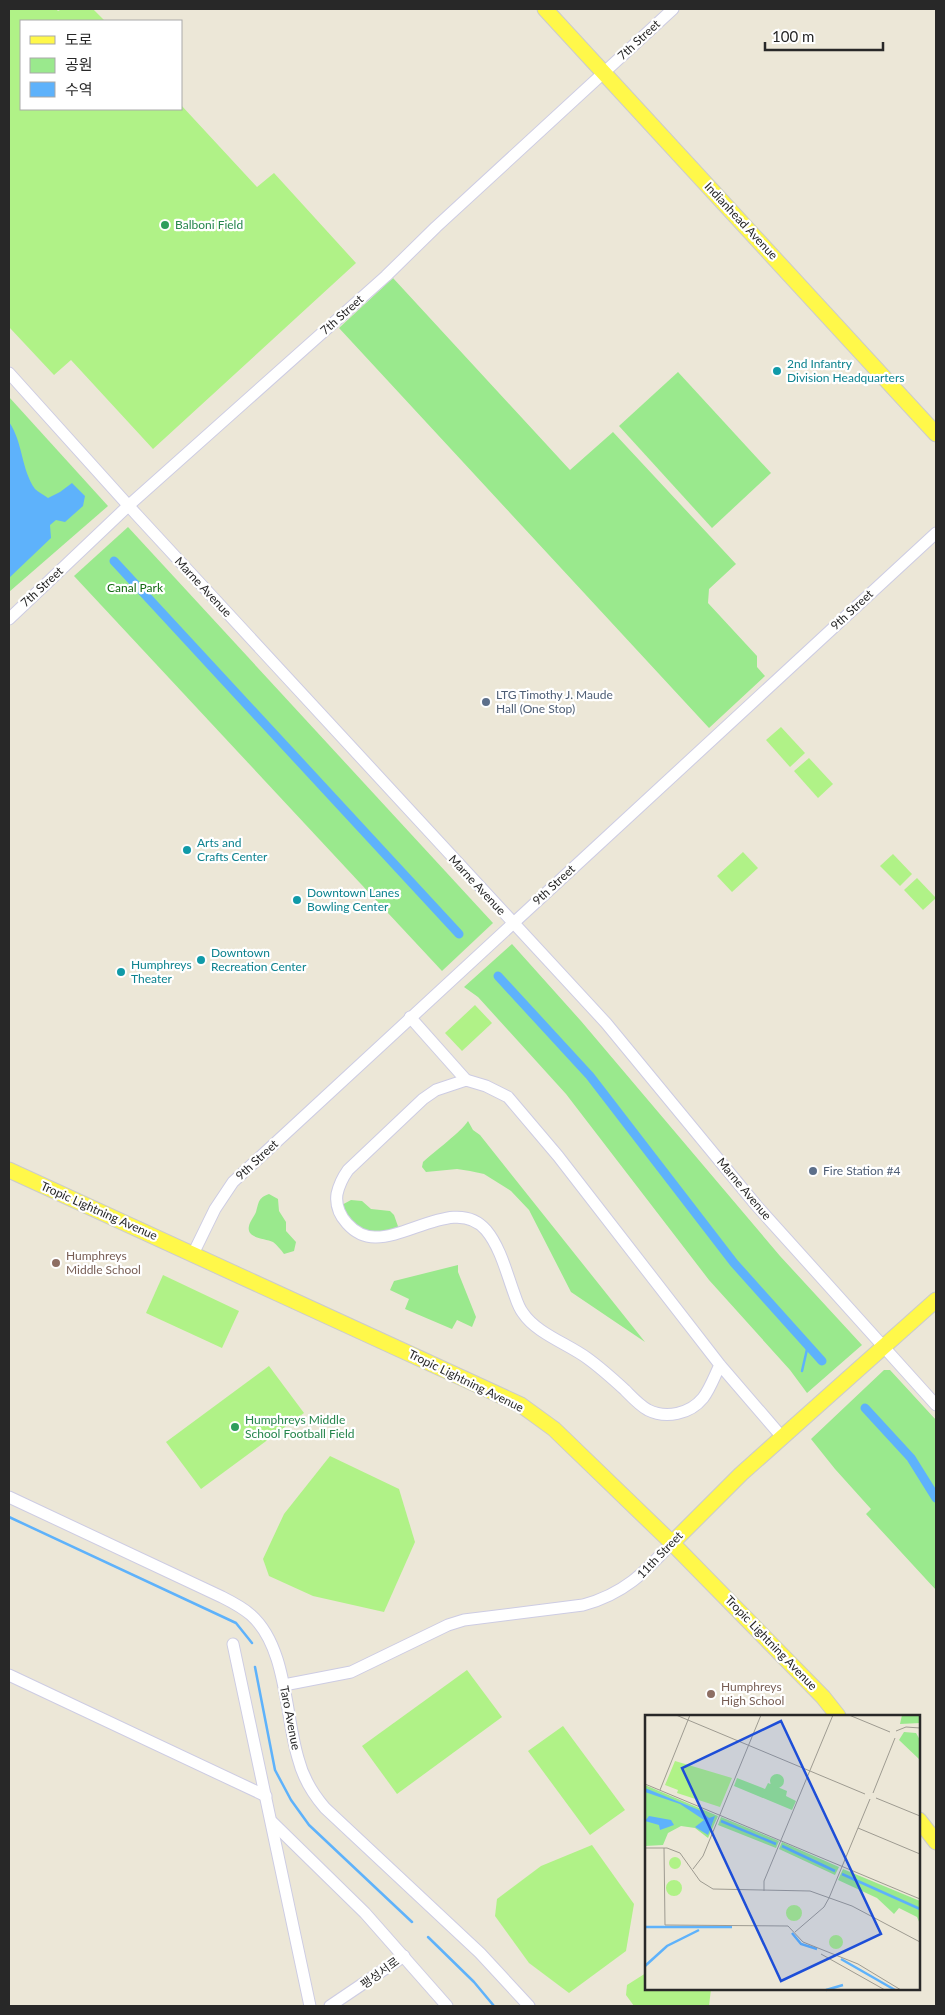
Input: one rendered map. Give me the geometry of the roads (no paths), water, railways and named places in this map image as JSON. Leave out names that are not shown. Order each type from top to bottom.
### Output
[{"type":"main road","name":"Indianhead Avenue","points":[[545,9],[936,434]]},
{"type":"main road","name":"Tropic Lightning Avenue","points":[[9,1170],[521,1405],[554,1429],[672,1543],[823,1696],[837,1715]]},
{"type":"main road","name":"11th Street","points":[[672,1543],[741,1474],[936,1300]]},
{"type":"main road","points":[[920,1821],[936,1842]]},
{"type":"street","name":"7th Street","points":[[9,619],[128,506],[386,276],[436,227],[673,9]]},
{"type":"street","name":"Marne Avenue","points":[[9,373],[128,506],[606,1023],[756,1205],[936,1404]]},
{"type":"street","name":"9th Street","points":[[193,1254],[215,1209],[233,1182],[936,533]]},
{"type":"street","points":[[410,1017],[466,1080],[486,1086],[508,1097],[558,1156],[720,1365],[782,1438]]},
{"type":"street","points":[[466,1080],[436,1090],[423,1099],[348,1170],[340,1183],[337,1195],[338,1207],[342,1216],[350,1225],[365,1236],[374,1238],[445,1218],[458,1217],[475,1221],[485,1229],[494,1242],[521,1312],[530,1322],[573,1348],[603,1370],[648,1410],[672,1415],[689,1410],[703,1398],[720,1365]]},
{"type":"street","name":"Taro Avenue","points":[[9,1497],[240,1606],[252,1616],[270,1641],[284,1685],[297,1757],[311,1791],[325,1808],[480,1953],[528,2006]]},
{"type":"street","name":"11th Street","points":[[284,1685],[351,1672],[448,1625],[464,1620],[583,1605],[599,1601],[617,1593],[633,1582],[672,1543]]},
{"type":"street","points":[[233,1644],[310,2006]]},
{"type":"street","points":[[9,1675],[266,1796]]},
{"type":"street","points":[[272,1822],[365,1913],[447,2006]]},
{"type":"street","points":[[278,1854],[286,1849],[299,1848]]},
{"type":"street","name":"팽성서로","points":[[330,2006],[404,1956]]},
{"type":"water","points":[[9,422],[17,438],[30,481],[35,489],[48,498],[72,483],[85,496],[83,506],[65,522],[56,520],[50,525],[51,538],[9,578]]},
{"type":"waterway","points":[[114,561],[459,934]]},
{"type":"waterway","points":[[498,976],[590,1076],[734,1263],[822,1361]]},
{"type":"waterway","points":[[802,1371],[808,1345]]},
{"type":"waterway","points":[[865,1408],[911,1458],[936,1498]]},
{"type":"waterway","points":[[9,1517],[236,1623],[252,1643]]},
{"type":"waterway","points":[[255,1667],[275,1770],[291,1800],[309,1825],[412,1922]]},
{"type":"waterway","points":[[428,1937],[474,1982],[494,2006]]},
{"type":"place","name":"Balboni Field","points":[[165,225]]},
{"type":"place","name":"2nd Infantry Division Headquarters","points":[[777,371]]},
{"type":"place","name":"LTG Timothy J. Maude Hall (One Stop)","points":[[486,702]]},
{"type":"place","name":"Arts and Crafts Center","points":[[187,850]]},
{"type":"place","name":"Downtown Lanes Bowling Center","points":[[297,900]]},
{"type":"place","name":"Downtown Recreation Center","points":[[201,960]]},
{"type":"place","name":"Humphreys Theater","points":[[121,972]]},
{"type":"place","name":"Fire Station #4","points":[[813,1171]]},
{"type":"place","name":"Humphreys Middle School","points":[[56,1263]]},
{"type":"place","name":"Humphreys Middle School Football Field","points":[[235,1427]]},
{"type":"place","name":"Humphreys High School","points":[[711,1694]]},
{"type":"park label","name":"Canal Park","points":[[135,588]]}]
